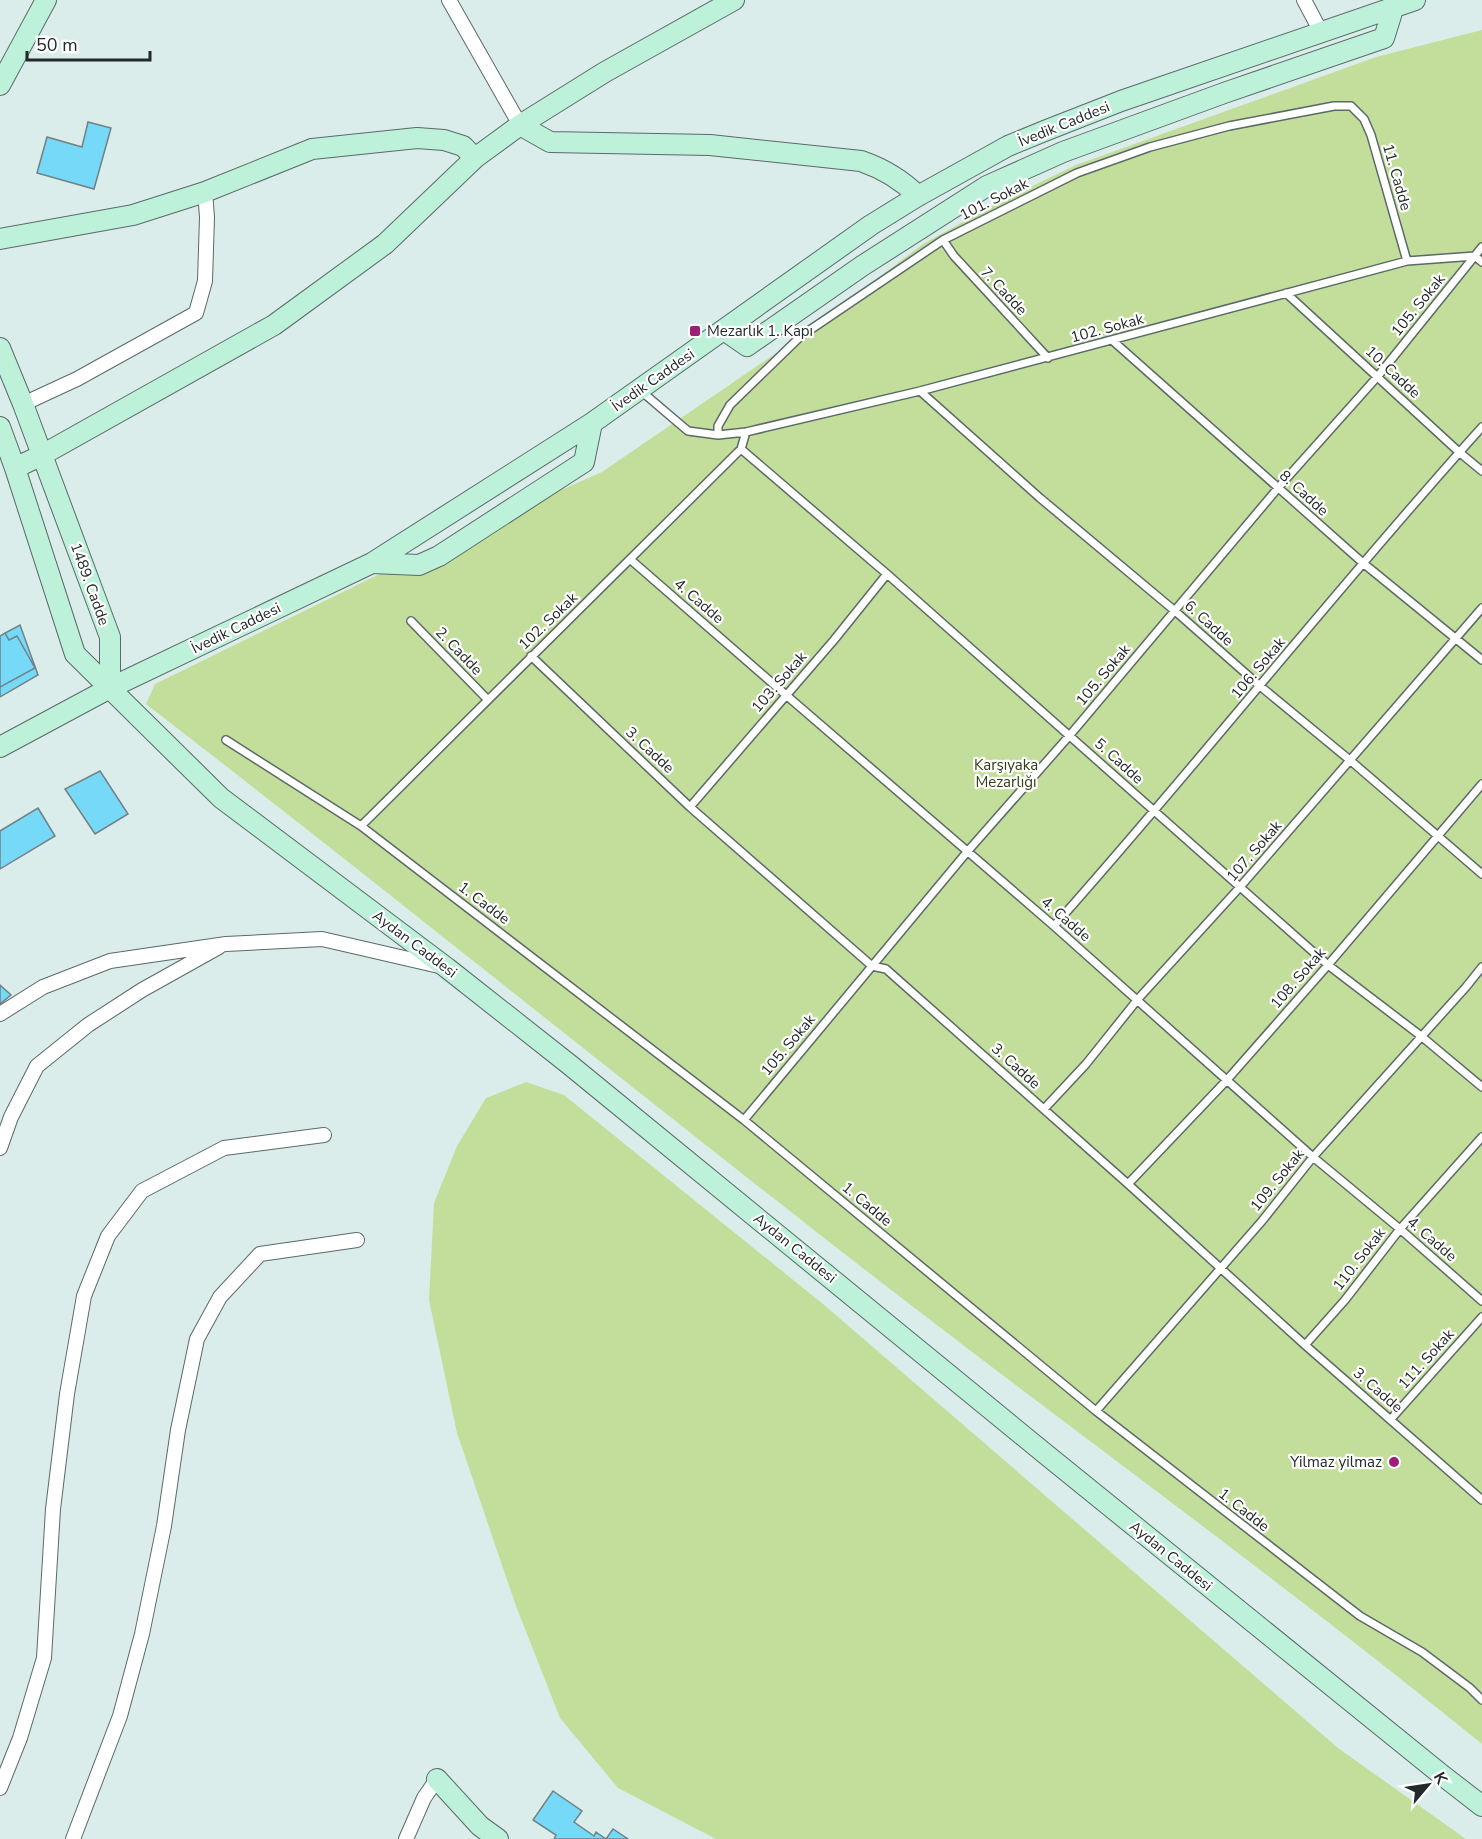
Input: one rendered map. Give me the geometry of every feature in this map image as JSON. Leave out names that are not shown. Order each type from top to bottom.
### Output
[{"type":"street","points":[[0,85],[46,0]]},
{"type":"street","points":[[449,0],[520,125],[550,142],[710,145],[861,161],[882,168],[903,182],[918,196]]},
{"type":"street","points":[[15,468],[274,325],[385,244],[475,158],[520,125],[605,72],[734,0]]},
{"type":"street","points":[[1304,0],[1321,32]]},
{"type":"street","name":"İvedik Caddesi","points":[[0,747],[110,688],[372,563],[592,423],[871,225],[1008,146],[1120,101],[1415,0]]},
{"type":"street","points":[[724,330],[747,346],[887,250],[987,186],[1064,152],[1224,93],[1384,38],[1394,6]]},
{"type":"street","points":[[1120,101],[1129,128]]},
{"type":"street","points":[[0,239],[133,215],[205,192],[312,149],[426,138],[444,140],[463,146],[475,158]]},
{"type":"street","points":[[23,404],[77,379],[196,313],[206,281],[205,192]]},
{"type":"street","points":[[871,225],[887,250]]},
{"type":"street","name":"1489. Cadde","points":[[0,348],[110,637],[110,688]]},
{"type":"street","points":[[372,563],[419,565],[448,549],[584,462],[592,423]]},
{"type":"street","points":[[0,428],[75,654],[110,688]]},
{"type":"street","name":"Aydan Caddesi","points":[[110,688],[221,798],[447,968],[579,1072],[1061,1467],[1482,1806]]},
{"type":"street","points":[[0,1014],[43,987],[110,961],[226,944],[322,939],[447,968]]},
{"type":"street","points":[[0,1148],[11,1117],[37,1066],[88,1025],[142,990],[226,944]]},
{"type":"street","points":[[0,1788],[20,1738],[44,1658],[53,1509],[67,1395],[84,1296],[108,1236],[142,1191],[224,1148],[324,1135]]},
{"type":"street","points":[[73,1839],[120,1716],[142,1634],[164,1526],[178,1430],[197,1339],[220,1298],[260,1254],[357,1240]]},
{"type":"street","points":[[406,1839],[424,1798],[437,1779],[480,1826],[498,1839]]},
{"type":"lane","name":"101. Sokak","points":[[718,435],[718,426],[730,405],[801,336],[943,240],[1077,173],[1150,147],[1229,126],[1334,106],[1351,106]]},
{"type":"lane","name":"11. Cadde","points":[[1351,106],[1364,119],[1371,135],[1407,261]]},
{"type":"lane","name":"7. Cadde","points":[[943,240],[954,256],[1048,358]]},
{"type":"lane","name":"105. Sokak","points":[[744,1120],[967,852],[1070,735],[1278,488],[1378,376],[1482,247]]},
{"type":"lane","name":"102. Sokak","points":[[639,390],[688,431],[718,435],[746,432],[920,392],[1407,261],[1475,256]]},
{"type":"lane","points":[[1475,256],[1482,262]]},
{"type":"lane","name":"10. Cadde","points":[[1286,293],[1482,471]]},
{"type":"lane","name":"8. Cadde","points":[[1113,341],[1363,563],[1482,660]]},
{"type":"lane","name":"6. Cadde","points":[[920,392],[1040,498],[1482,874]]},
{"type":"lane","name":"106. Sokak","points":[[1054,926],[1154,812],[1363,563],[1482,428]]},
{"type":"lane","name":"102. Sokak","points":[[361,826],[741,450],[746,432]]},
{"type":"lane","name":"5. Cadde","points":[[741,450],[887,574],[1328,965],[1421,1036],[1482,1087]]},
{"type":"lane","name":"4. Cadde","points":[[631,560],[1138,999],[1226,1081],[1313,1157],[1482,1301]]},
{"type":"lane","name":"103. Sokak","points":[[690,807],[834,640],[887,574]]},
{"type":"lane","name":"107. Sokak","points":[[1044,1109],[1086,1064],[1138,999],[1351,761],[1482,608]]},
{"type":"lane","name":"2. Cadde","points":[[411,621],[488,700]]},
{"type":"lane","name":"3. Cadde","points":[[531,656],[690,807],[872,966],[886,969],[1221,1267],[1305,1345],[1482,1500]]},
{"type":"lane","name":"1. Cadde","points":[[226,740],[361,826],[744,1120],[1096,1411],[1360,1616],[1422,1652],[1482,1700]]},
{"type":"lane","name":"108. Sokak","points":[[1128,1184],[1226,1081],[1482,784]]},
{"type":"lane","name":"109. Sokak","points":[[1096,1411],[1262,1221],[1313,1157],[1482,967]]},
{"type":"lane","name":"110. Sokak","points":[[1305,1345],[1345,1300],[1400,1229],[1482,1137]]},
{"type":"lane","name":"111. Sokak","points":[[1391,1419],[1482,1317]]},
{"type":"green space","name":"Karşıyaka Mezarlığı","points":[[1482,30],[1482,1744],[1320,1616],[828,1241],[146,704],[155,684],[457,536],[602,472],[801,336],[923,244],[999,202],[1076,165],[1376,57]]},
{"type":"green space","points":[[526,1082],[564,1095],[823,1304],[1338,1748],[1466,1839],[716,1839],[618,1788],[560,1718],[516,1606],[457,1433],[429,1300],[434,1203],[457,1146],[486,1098]]},
{"type":"building","points":[[88,122],[111,128],[94,189],[37,173],[47,137],[82,147]]},
{"type":"building","points":[[20,625],[38,675],[0,697],[0,687],[35,668],[17,636],[9,640],[5,633]]},
{"type":"building","points":[[5,633],[9,640],[17,636],[35,668],[0,687],[0,636]]},
{"type":"building","points":[[100,771],[128,814],[95,834],[65,789]]},
{"type":"building","points":[[38,808],[55,836],[0,869],[0,831]]},
{"type":"building","points":[[0,985],[11,995],[0,1004]]},
{"type":"building","points":[[553,1791],[582,1811],[574,1822],[594,1836],[596,1832],[606,1839],[554,1839],[556,1835],[533,1820]]},
{"type":"building","points":[[613,1829],[628,1839],[606,1839]]},
{"type":"place","name":"Mezarlık 1. Kapı","points":[[695,331]]},
{"type":"place","name":"Yilmaz yilmaz","points":[[1394,1462]]}]
